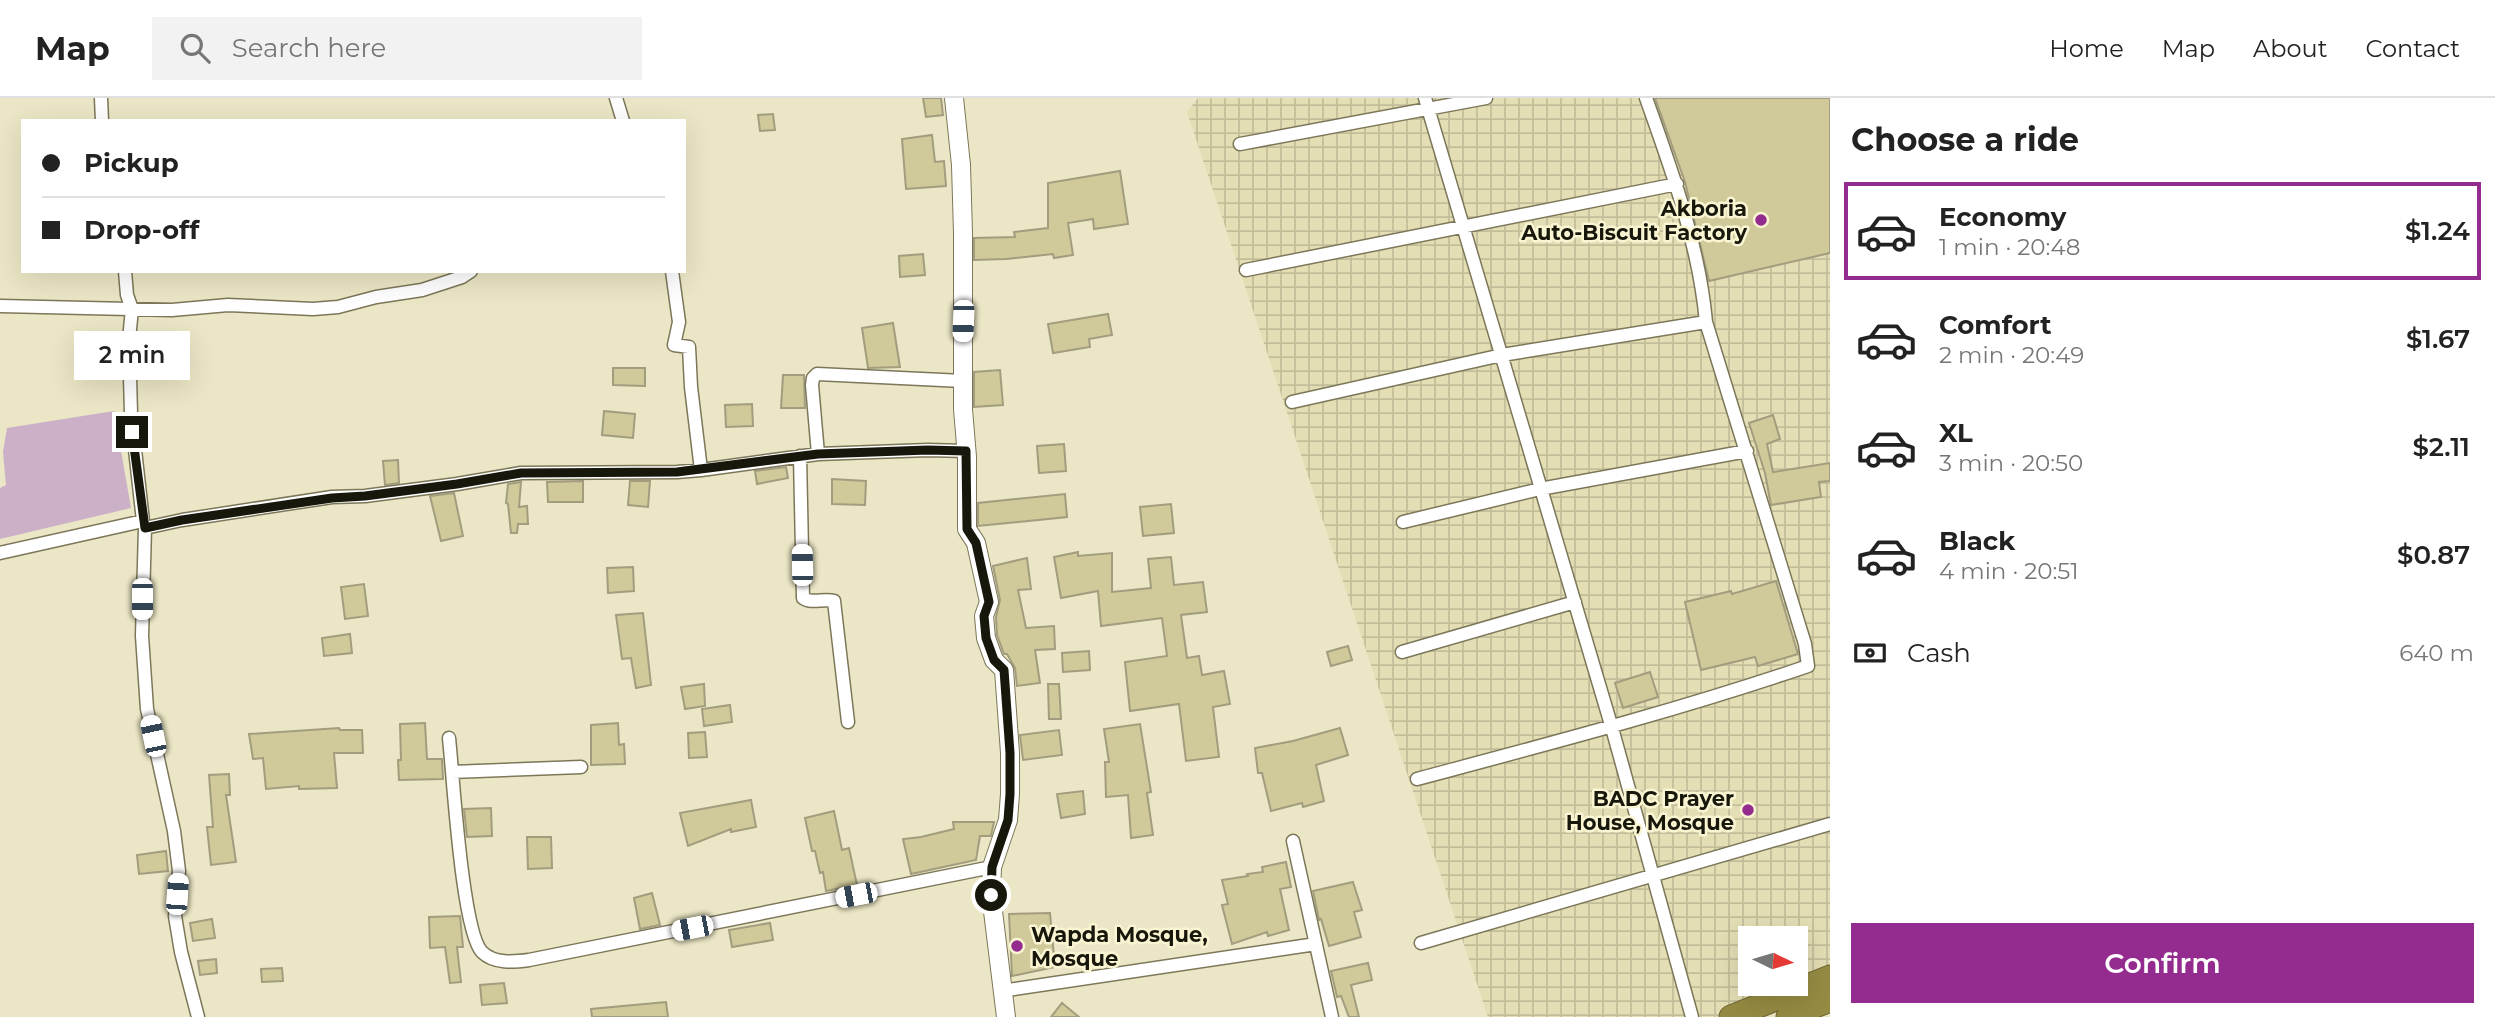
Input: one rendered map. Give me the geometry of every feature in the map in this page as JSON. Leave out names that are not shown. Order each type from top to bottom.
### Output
[{"type":"highway","points":[[1731,1017],[1830,977]]},
{"type":"highway","points":[[1788,1017],[1830,1000]]},
{"type":"street","points":[[101,98],[102,119]]},
{"type":"street","points":[[616,98],[621,119]]},
{"type":"street","points":[[954,98],[961,165],[967,529],[976,543],[989,602],[984,616],[986,638],[994,660],[1004,670],[1011,772],[1008,820],[992,867],[991,895],[1006,1017]]},
{"type":"street","points":[[1240,144],[1427,103],[1486,98]]},
{"type":"street","points":[[1417,779],[1717,697],[1808,666],[1805,644],[1706,322],[1703,285],[1677,184],[1646,98]]},
{"type":"street","points":[[1427,103],[1612,727],[1692,1017]]},
{"type":"street","points":[[1247,270],[1677,184]]},
{"type":"street","points":[[125,273],[127,295],[132,309],[131,414],[144,524],[142,636],[147,709],[174,831],[178,871],[175,916],[181,952],[198,1017]]},
{"type":"street","points":[[0,306],[173,310],[229,306],[300,309],[338,307],[376,297],[422,290],[468,273]]},
{"type":"street","points":[[672,273],[678,322],[674,345],[689,347],[701,470]]},
{"type":"street","points":[[1292,402],[1502,355],[1706,322]]},
{"type":"street","points":[[818,454],[812,385],[817,374],[963,381]]},
{"type":"street","points":[[0,553],[144,524],[457,484],[521,473],[701,470],[818,454],[966,451]]},
{"type":"street","points":[[1403,522],[1540,489],[1747,452]]},
{"type":"street","points":[[800,456],[803,598],[807,601],[834,601],[848,722]]},
{"type":"street","points":[[1402,652],[1574,602]]},
{"type":"street","points":[[449,737],[466,906],[481,951],[492,958],[511,962],[542,958],[992,867]]},
{"type":"street","points":[[452,772],[581,766]]},
{"type":"street","points":[[1421,943],[1830,824]]},
{"type":"street","points":[[1293,841],[1332,1017]]},
{"type":"street","points":[[1001,991],[1316,944]]},
{"type":"shaded area","points":[[1198,98],[1830,98],[1830,977],[1808,986],[1808,926],[1738,926],[1738,996],[1783,996],[1731,1017],[1488,1017],[1187,112]]},
{"type":"shaded area","points":[[114,411],[131,508],[0,539],[0,488],[6,485],[3,452],[7,428]]},
{"type":"building","points":[[923,98],[941,98],[943,115],[926,117]]},
{"type":"building","name":"Akboria Auto-Biscuit Factory","points":[[1655,98],[1830,98],[1830,253],[1709,281],[1685,182]]},
{"type":"building","points":[[773,114],[775,130],[760,131],[758,115]]},
{"type":"building","points":[[932,135],[935,162],[944,161],[946,186],[906,189],[902,139]]},
{"type":"building","points":[[1120,171],[1128,224],[1094,229],[1093,219],[1068,223],[1073,255],[974,260],[974,238],[1015,237],[1014,232],[1048,228],[1048,183]]},
{"type":"building","points":[[923,254],[925,275],[900,277],[899,256]]},
{"type":"building","points":[[1108,314],[1112,335],[1089,339],[1090,347],[1053,353],[1048,324]]},
{"type":"building","points":[[893,323],[900,367],[868,368],[862,328]]},
{"type":"building","points":[[613,368],[645,368],[645,386],[613,385]]},
{"type":"building","points":[[1000,370],[1003,405],[974,407],[974,372]]},
{"type":"building","points":[[783,375],[804,375],[805,408],[781,408]]},
{"type":"building","points":[[752,404],[753,426],[726,427],[725,405]]},
{"type":"building","points":[[604,411],[635,414],[633,438],[602,435]]},
{"type":"building","points":[[1773,415],[1780,439],[1767,444],[1773,472],[1830,463],[1830,481],[1819,482],[1821,497],[1771,505],[1765,473],[1749,423]]},
{"type":"building","points":[[1064,444],[1066,471],[1039,473],[1037,446]]},
{"type":"building","points":[[398,460],[399,483],[385,485],[383,461]]},
{"type":"building","points":[[786,467],[788,478],[757,484],[755,471]]},
{"type":"building","points":[[832,479],[866,481],[865,505],[832,504]]},
{"type":"building","points":[[583,481],[583,502],[548,502],[547,482]]},
{"type":"building","points":[[630,481],[650,481],[648,507],[628,505]]},
{"type":"building","points":[[521,482],[519,507],[527,506],[528,524],[518,524],[517,533],[511,533],[506,503],[508,484]]},
{"type":"building","points":[[454,493],[463,536],[441,541],[430,496]]},
{"type":"building","points":[[1065,494],[1067,517],[978,526],[978,503]]},
{"type":"building","points":[[1171,504],[1174,533],[1143,536],[1140,507]]},
{"type":"building","points":[[1078,552],[1078,556],[1112,553],[1112,592],[1151,588],[1148,559],[1171,557],[1174,585],[1203,582],[1207,612],[1181,615],[1187,658],[1199,656],[1202,675],[1224,671],[1230,704],[1213,707],[1219,757],[1186,761],[1179,704],[1130,711],[1125,662],[1167,656],[1162,618],[1101,626],[1098,591],[1061,598],[1054,557]]},
{"type":"building","points":[[1027,558],[1031,589],[1018,590],[1026,628],[1054,626],[1055,649],[1035,650],[1040,683],[1017,686],[1015,668],[1007,654],[1004,654],[997,635],[996,617],[1000,600],[993,566]]},
{"type":"building","points":[[633,567],[634,591],[608,593],[607,568]]},
{"type":"building","points":[[1776,581],[1798,654],[1758,666],[1755,657],[1701,670],[1685,602],[1731,591],[1732,594]]},
{"type":"building","points":[[364,584],[368,616],[345,619],[341,587]]},
{"type":"building","points":[[643,613],[651,685],[636,688],[631,658],[622,659],[616,615]]},
{"type":"building","points":[[350,634],[352,653],[324,656],[322,638]]},
{"type":"building","points":[[1348,646],[1352,660],[1331,666],[1327,652]]},
{"type":"building","points":[[1089,651],[1090,670],[1063,672],[1062,653]]},
{"type":"building","points":[[1650,672],[1658,697],[1623,708],[1615,683]]},
{"type":"building","points":[[704,684],[705,706],[685,709],[681,687]]},
{"type":"building","points":[[1048,684],[1059,684],[1061,719],[1049,719]]},
{"type":"building","points":[[730,705],[732,722],[704,726],[702,709]]},
{"type":"building","points":[[425,723],[427,759],[442,759],[443,779],[399,780],[400,724]]},
{"type":"building","points":[[618,723],[619,745],[624,744],[625,764],[591,765],[591,725]]},
{"type":"building","points":[[1140,724],[1151,792],[1147,793],[1153,835],[1131,838],[1128,795],[1106,797],[1105,762],[1109,762],[1104,729]]},
{"type":"building","points":[[339,728],[362,730],[363,753],[334,753],[337,788],[299,789],[299,786],[266,789],[263,758],[253,759],[249,734]]},
{"type":"building","points":[[1340,728],[1348,755],[1316,765],[1324,801],[1303,807],[1302,803],[1271,811],[1262,773],[1258,773],[1255,748]]},
{"type":"building","points":[[1059,730],[1062,755],[1023,760],[1020,735]]},
{"type":"building","points":[[705,732],[707,757],[689,758],[688,733]]},
{"type":"building","points":[[229,774],[230,795],[226,795],[236,862],[211,865],[207,827],[213,827],[209,775]]},
{"type":"building","points":[[1083,791],[1085,814],[1061,818],[1057,794]]},
{"type":"building","points":[[751,800],[756,827],[731,832],[731,829],[688,846],[680,813]]},
{"type":"building","points":[[491,808],[492,836],[467,837],[464,809]]},
{"type":"building","points":[[834,811],[842,850],[849,848],[857,885],[826,891],[823,872],[820,873],[815,851],[812,851],[805,818]]},
{"type":"building","points":[[953,822],[994,822],[991,836],[980,836],[976,860],[911,874],[903,839],[954,829]]},
{"type":"building","points":[[527,837],[551,837],[552,868],[528,869]]},
{"type":"building","points":[[166,851],[168,871],[139,874],[137,855]]},
{"type":"building","points":[[1286,862],[1291,887],[1280,889],[1289,930],[1268,936],[1267,932],[1232,944],[1222,905],[1228,904],[1222,880],[1263,872],[1262,867]]},
{"type":"building","points":[[1353,882],[1362,910],[1354,912],[1361,937],[1329,946],[1321,919],[1319,920],[1313,891]]},
{"type":"building","points":[[652,893],[660,925],[640,929],[634,898]]},
{"type":"building","points":[[1050,913],[1055,967],[1012,976],[1009,914]]},
{"type":"building","points":[[460,916],[463,947],[457,947],[461,982],[450,983],[445,947],[430,948],[429,917]]},
{"type":"building","points":[[212,919],[215,938],[193,941],[190,923]]},
{"type":"building","points":[[770,923],[773,940],[732,947],[729,930]]},
{"type":"building","points":[[216,959],[217,973],[200,975],[198,961]]},
{"type":"building","points":[[1368,963],[1372,980],[1351,985],[1359,1017],[1349,1017],[1341,996],[1337,997],[1331,971]]},
{"type":"building","points":[[282,968],[283,981],[262,982],[261,969]]},
{"type":"building","points":[[504,983],[507,1003],[482,1005],[480,985]]},
{"type":"building","points":[[666,1002],[668,1017],[592,1017],[591,1009]]},
{"type":"building","points":[[1062,1003],[1079,1017],[1051,1017]]},
{"type":"place","name":"Akboria Auto-Biscuit Factory","points":[[1761,220]]},
{"type":"place","name":"BADC Prayer House, Mosque","points":[[1748,810]]},
{"type":"place","name":"Wapda Mosque, Mosque","points":[[1017,946]]},
{"type":"route","points":[[132,432],[145,528],[332,498],[457,484],[521,473],[677,472],[818,454],[966,451],[967,529],[976,543],[989,602],[984,616],[986,638],[994,660],[1004,670],[1010,753],[1008,820],[992,867],[991,895]]}]
